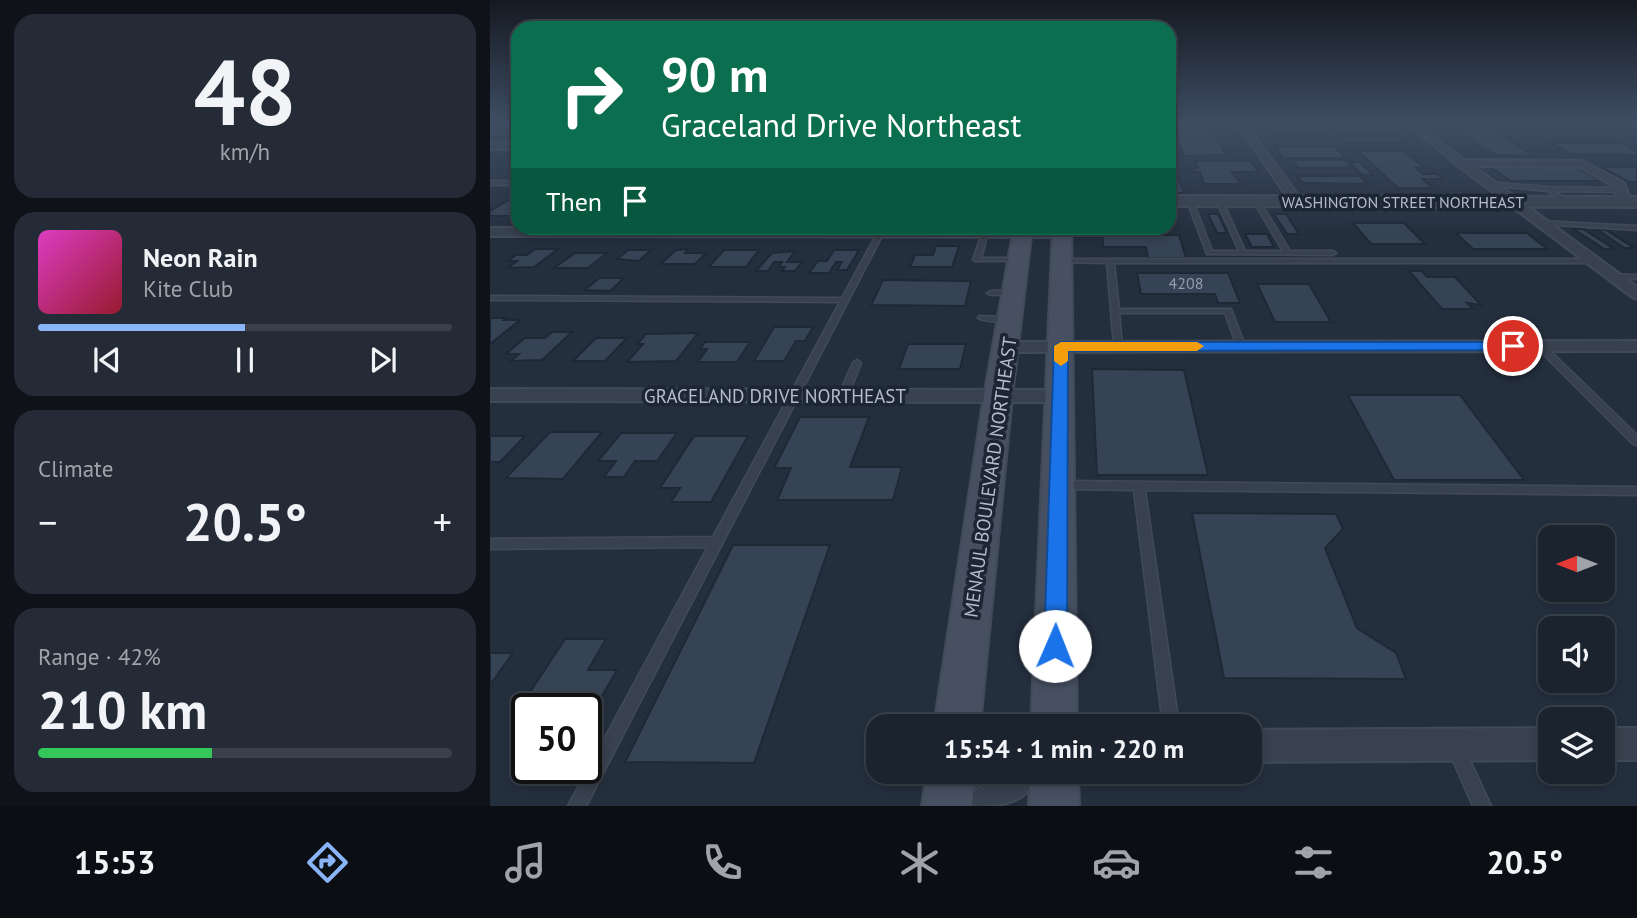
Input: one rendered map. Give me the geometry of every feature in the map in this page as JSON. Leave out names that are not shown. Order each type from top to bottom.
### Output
[{"type":"main road","name":"MENAUL BOULEVARD NORTHEAST","points":[[958,714],[998,396],[1001,314],[1021,240]]},
{"type":"main road","points":[[1054,714],[1062,241]]},
{"type":"main road","points":[[947,806],[950,784]]},
{"type":"main road","points":[[1054,784],[1054,806]]},
{"type":"street","points":[[1267,160],[1297,202]]},
{"type":"street","points":[[1457,160],[1637,294]]},
{"type":"street","points":[[1461,163],[1582,164],[1616,183],[1629,198]]},
{"type":"street","name":"WASHINGTON STREET NORTHEAST","points":[[1176,201],[1567,202],[1629,198]]},
{"type":"street","points":[[490,232],[511,231]]},
{"type":"street","points":[[490,249],[511,235]]},
{"type":"street","points":[[995,235],[1021,240],[1062,241]]},
{"type":"street","points":[[1001,314],[1061,346],[1637,346]]},
{"type":"street","name":"GRACELAND DRIVE NORTHEAST","points":[[490,395],[1060,396]]},
{"type":"street","points":[[1262,746],[1538,744]]},
{"type":"street","points":[[1615,744],[1637,744]]},
{"type":"street","points":[[983,806],[1010,784]]},
{"type":"lane","points":[[490,183],[511,183]]},
{"type":"lane","points":[[1488,184],[1629,198]]},
{"type":"lane","points":[[1548,189],[1567,202]]},
{"type":"lane","points":[[1190,201],[1211,257]]},
{"type":"lane","points":[[1220,202],[1243,253]]},
{"type":"lane","points":[[1257,202],[1288,253]]},
{"type":"lane","points":[[1541,223],[1637,228]]},
{"type":"lane","points":[[577,806],[879,235]]},
{"type":"lane","points":[[984,235],[978,260],[1021,240]]},
{"type":"lane","points":[[1062,241],[1110,261],[1211,257],[1317,261],[1592,261]]},
{"type":"lane","points":[[1211,257],[1243,253],[1333,253]]},
{"type":"lane","points":[[1311,253],[1317,261]]},
{"type":"lane","points":[[1110,261],[1118,346]]},
{"type":"lane","points":[[1613,276],[1637,277]]},
{"type":"lane","points":[[490,298],[845,299]]},
{"type":"lane","points":[[1115,311],[1228,311],[1241,346]]},
{"type":"lane","points":[[1540,346],[1637,441]]},
{"type":"lane","points":[[843,396],[857,363]]},
{"type":"lane","points":[[1058,485],[1637,491]]},
{"type":"lane","points":[[1139,486],[1169,714]]},
{"type":"lane","points":[[490,544],[716,542]]},
{"type":"lane","points":[[1454,745],[1482,806]]},
{"type":"building","points":[[1292,160],[1345,160],[1352,168],[1298,168]]},
{"type":"building","points":[[1367,160],[1415,160],[1425,168],[1416,168],[1423,174],[1437,174],[1443,179],[1422,179],[1433,188],[1398,188]]},
{"type":"building","points":[[1195,161],[1251,161],[1258,172],[1232,172],[1241,184],[1204,184],[1200,172],[1194,172],[1192,168],[1198,168]]},
{"type":"building","points":[[1349,162],[1360,162],[1373,175],[1362,175]]},
{"type":"building","points":[[1490,167],[1576,167],[1600,181],[1511,181]]},
{"type":"building","points":[[1602,167],[1637,167],[1637,182],[1629,182]]},
{"type":"building","points":[[1176,172],[1184,193],[1176,193]]},
{"type":"building","points":[[1297,176],[1360,176],[1367,184],[1303,183]]},
{"type":"building","points":[[511,199],[511,216],[490,216],[490,211]]},
{"type":"building","points":[[1208,214],[1218,214],[1227,233],[1217,233]]},
{"type":"building","points":[[1274,214],[1286,214],[1299,234],[1287,234]]},
{"type":"building","points":[[1353,223],[1404,223],[1425,244],[1371,244]]},
{"type":"building","points":[[1574,229],[1583,229],[1614,249],[1604,249]]},
{"type":"building","points":[[1597,229],[1606,230],[1634,248],[1624,248]]},
{"type":"building","points":[[1456,233],[1527,233],[1547,249],[1473,249]]},
{"type":"building","points":[[1245,234],[1267,234],[1274,247],[1252,247]]},
{"type":"building","points":[[1102,235],[1179,235],[1186,258],[1148,258],[1146,247],[1103,247]]},
{"type":"building","points":[[936,246],[959,246],[952,267],[910,267],[915,255],[933,255]]},
{"type":"building","points":[[535,249],[558,249],[534,267],[508,268],[517,261],[508,261],[516,255],[527,255]]},
{"type":"building","points":[[688,249],[685,253],[706,253],[695,264],[661,264],[676,250]]},
{"type":"building","points":[[628,250],[651,250],[639,261],[617,259]]},
{"type":"building","points":[[724,250],[759,250],[746,267],[709,267]]},
{"type":"building","points":[[834,250],[859,250],[847,270],[837,270],[842,262],[836,262],[829,273],[809,273],[818,261],[827,261]]},
{"type":"building","points":[[795,251],[787,262],[802,262],[795,271],[782,271],[785,267],[779,267],[782,262],[774,262],[768,271],[756,271],[772,253]]},
{"type":"building","points":[[575,253],[607,253],[588,268],[554,268]]},
{"type":"building","points":[[1409,271],[1422,271],[1427,277],[1455,277],[1481,305],[1467,303],[1473,309],[1442,309]]},
{"type":"building","points":[[1137,273],[1228,273],[1240,303],[1218,303],[1215,294],[1141,294]]},
{"type":"building","points":[[599,278],[624,278],[610,291],[585,290]]},
{"type":"building","points":[[883,280],[971,281],[965,306],[871,305]]},
{"type":"building","points":[[1257,284],[1309,284],[1331,322],[1275,322]]},
{"type":"building","points":[[490,318],[507,318],[504,320],[520,320],[490,344]]},
{"type":"building","points":[[774,327],[813,327],[805,341],[796,341],[784,361],[754,361]]},
{"type":"building","points":[[552,332],[572,332],[542,360],[511,361],[519,354],[506,354],[525,338],[545,338]]},
{"type":"building","points":[[698,333],[676,361],[627,362],[643,344],[637,344],[646,334]]},
{"type":"building","points":[[596,338],[627,338],[605,361],[573,361]]},
{"type":"building","points":[[705,342],[750,342],[737,362],[698,362],[707,349],[700,349]]},
{"type":"building","points":[[908,344],[966,344],[960,369],[899,369]]},
{"type":"building","points":[[1092,369],[1184,370],[1208,475],[1097,475]]},
{"type":"building","points":[[1348,395],[1460,395],[1524,480],[1394,480]]},
{"type":"building","points":[[800,417],[869,417],[850,467],[902,467],[893,500],[777,500],[791,468],[774,468]]},
{"type":"building","points":[[550,432],[602,432],[563,479],[506,478]]},
{"type":"building","points":[[621,433],[677,433],[657,461],[635,461],[624,477],[604,477],[616,461],[598,461]]},
{"type":"building","points":[[490,436],[525,436],[500,462],[490,462]]},
{"type":"building","points":[[694,436],[748,436],[711,502],[671,502],[680,488],[660,488]]},
{"type":"building","points":[[1192,513],[1336,514],[1343,529],[1325,548],[1357,628],[1396,653],[1406,679],[1224,678]]},
{"type":"building","points":[[733,545],[830,545],[754,763],[625,762]]},
{"type":"building","points":[[565,639],[606,639],[588,670],[617,670],[602,696],[602,693],[529,693]]},
{"type":"building","points":[[490,653],[513,653],[490,685]]},
{"type":"slow traffic","points":[[1061,361],[1061,346],[1197,346]]},
{"type":"route","points":[[1055,646],[1061,346],[1513,346]]}]
